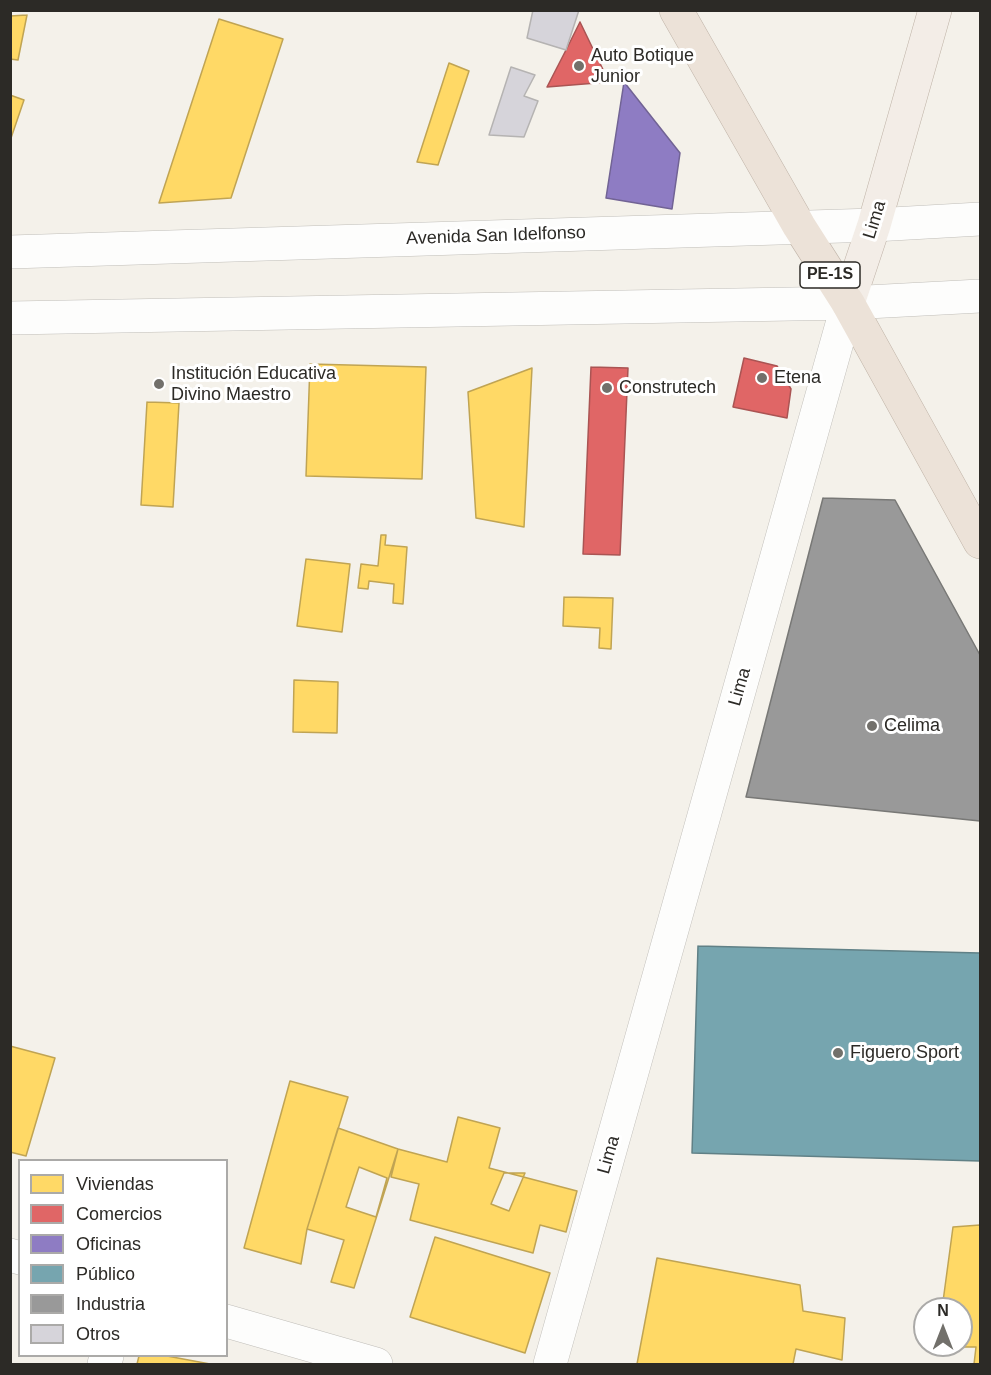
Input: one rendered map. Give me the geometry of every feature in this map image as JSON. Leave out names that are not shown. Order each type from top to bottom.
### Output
[{"type":"highway","name":"PE-1S","points":[[676,10],[799,226],[848,303],[981,542]]},
{"type":"main road","name":"Lima","points":[[848,303],[874,225],[935,10]]},
{"type":"street","name":"Avenida San Idelfonso","points":[[10,252],[874,225],[981,219]]},
{"type":"street","points":[[10,318],[848,303],[981,296]]},
{"type":"street","name":"Lima","points":[[550,1365],[848,303]]},
{"type":"street","points":[[228,1322],[376,1365]]},
{"type":"building: Viviendas","points":[[27,15],[18,60],[10,59],[10,16]]},
{"type":"building: Viviendas","points":[[219,19],[283,39],[231,198],[159,203]]},
{"type":"building: Viviendas","points":[[449,63],[469,71],[438,165],[417,162]]},
{"type":"building: Viviendas","points":[[10,95],[24,100],[10,141]]},
{"type":"building: Viviendas","points":[[310,364],[426,367],[422,479],[306,476]]},
{"type":"building: Viviendas","points":[[532,368],[524,527],[476,518],[468,392]]},
{"type":"building: Viviendas","points":[[147,402],[179,403],[173,507],[141,505]]},
{"type":"building: Viviendas","points":[[381,535],[386,535],[385,545],[407,547],[403,604],[393,603],[394,584],[369,581],[368,589],[358,588],[361,564],[378,566]]},
{"type":"building: Viviendas","points":[[306,559],[350,564],[342,632],[297,626]]},
{"type":"building: Viviendas","points":[[564,597],[613,598],[611,649],[599,648],[600,628],[563,626]]},
{"type":"building: Viviendas","points":[[294,680],[338,682],[337,733],[293,732]]},
{"type":"building: Viviendas","points":[[10,1046],[55,1058],[26,1156],[10,1152]]},
{"type":"building: Viviendas","points":[[290,1081],[348,1097],[307,1229],[301,1264],[244,1248]]},
{"type":"building: Viviendas","points":[[458,1117],[500,1128],[489,1168],[577,1191],[566,1232],[540,1225],[533,1253],[410,1220],[419,1184],[391,1177],[398,1149],[447,1162]]},
{"type":"building: Viviendas","points":[[338,1128],[398,1149],[354,1288],[331,1282],[344,1240],[307,1229]]},
{"type":"building: Viviendas","points":[[359,1167],[387,1178],[376,1217],[346,1207]]},
{"type":"building: Viviendas","points":[[504,1173],[525,1173],[509,1211],[491,1204]]},
{"type":"building: Viviendas","points":[[980,1225],[980,1364],[974,1364],[976,1347],[973,1347],[973,1297],[944,1297],[953,1227]]},
{"type":"building: Viviendas","points":[[435,1237],[550,1273],[525,1353],[410,1317]]},
{"type":"building: Viviendas","points":[[657,1258],[800,1285],[803,1311],[845,1318],[842,1360],[796,1349],[793,1364],[637,1364]]},
{"type":"building: Viviendas","points":[[139,1357],[172,1357],[210,1364],[137,1364]]},
{"type":"building: Comercios","name":"Auto Botique Junior","points":[[580,22],[609,82],[547,87],[566,50]]},
{"type":"building: Comercios","name":"Etena","points":[[744,358],[777,366],[791,389],[787,418],[733,407]]},
{"type":"building: Comercios","points":[[591,367],[628,368],[620,555],[583,554]]},
{"type":"building: Oficinas","points":[[624,82],[680,153],[672,209],[606,198]]},
{"type":"building: Público","name":"Figuero Sport","points":[[698,946],[980,953],[980,1161],[692,1153]]},
{"type":"building: Industria","name":"Celima","points":[[823,498],[895,500],[980,655],[980,821],[746,797]]},
{"type":"building: Otros","points":[[533,10],[579,10],[566,50],[527,38]]},
{"type":"building: Otros","points":[[511,67],[535,75],[524,96],[538,101],[524,137],[489,135]]},
{"type":"place","name":"Auto Botique Junior","points":[[579,66]]},
{"type":"place","name":"Etena","points":[[762,378]]},
{"type":"place","name":"Institución Educativa Divino Maestro","points":[[159,384]]},
{"type":"place","name":"Construtech","points":[[607,388]]},
{"type":"place","name":"Celima","points":[[872,726]]},
{"type":"place","name":"Figuero Sport","points":[[838,1053]]}]
